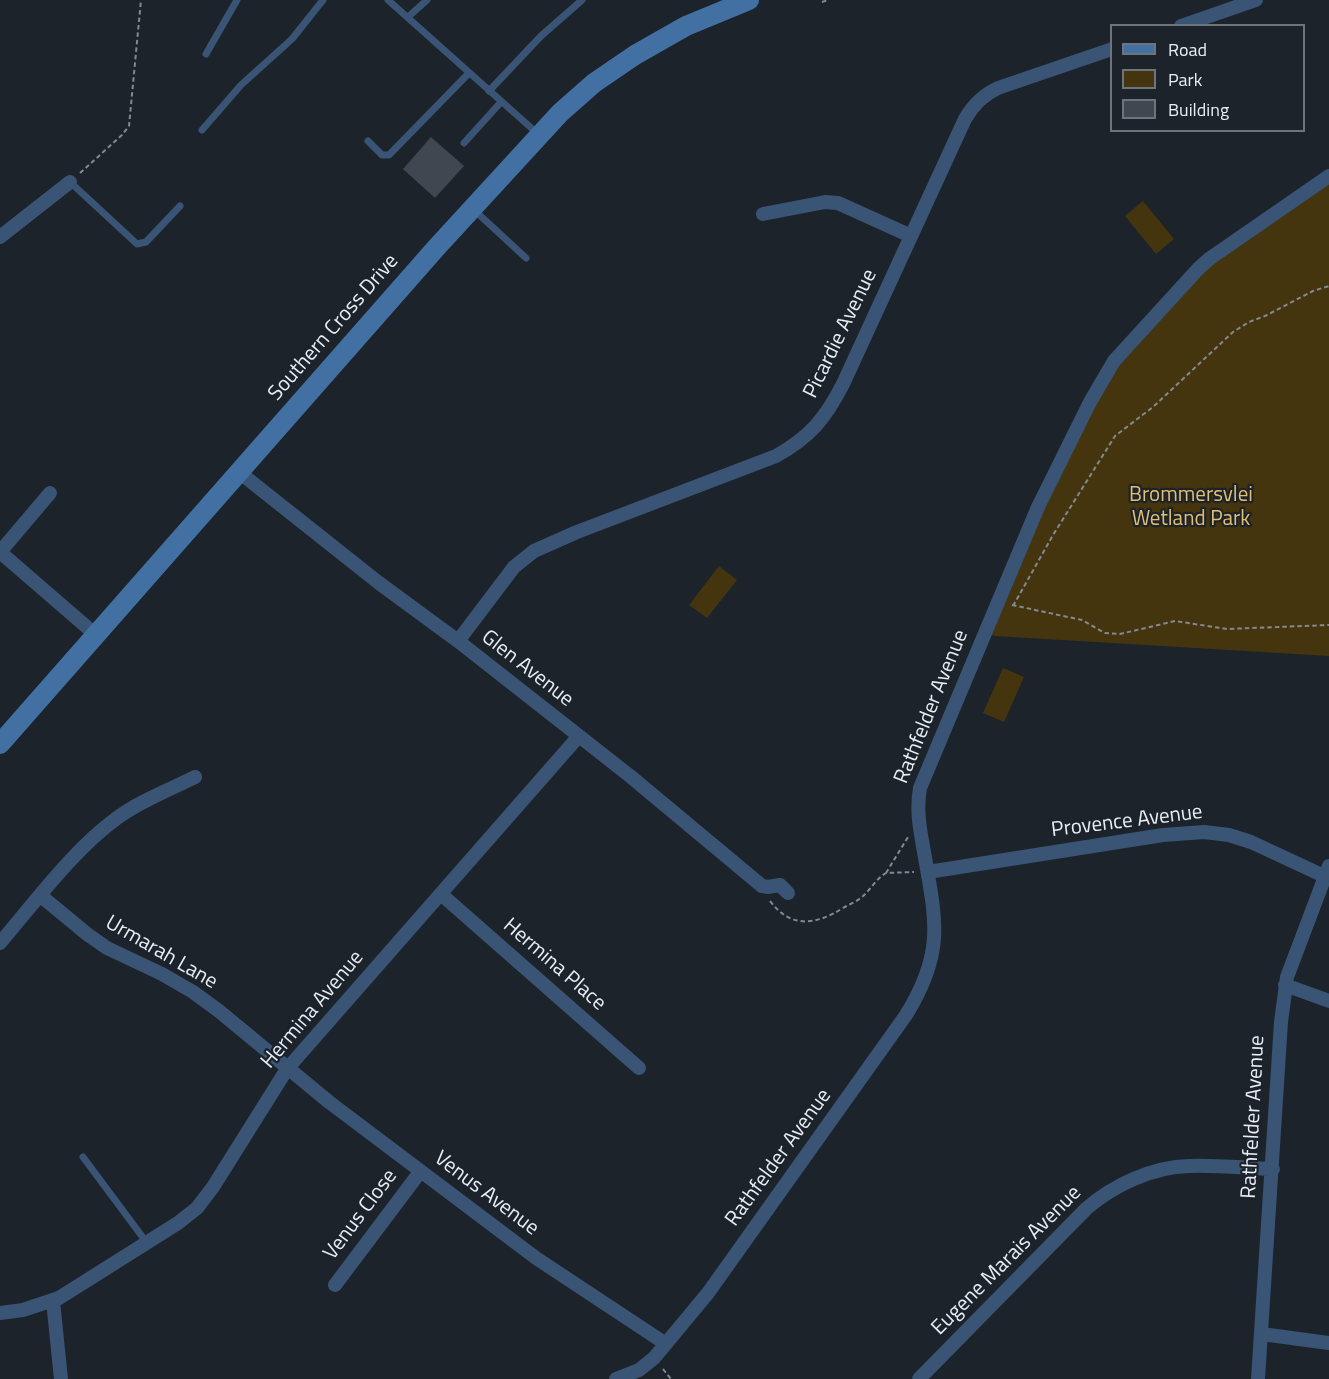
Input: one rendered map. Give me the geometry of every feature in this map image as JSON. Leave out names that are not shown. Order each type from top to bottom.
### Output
[{"type":"street","name":"Southern Cross Drive","points":[[0,744],[472,208],[560,113],[594,83],[635,55],[686,26],[749,0]]},
{"type":"street","points":[[1187,24],[1256,0]]},
{"type":"street","name":"Picardie Avenue","points":[[458,640],[513,567],[534,551],[577,532],[776,456],[809,434],[834,402],[965,119],[978,100],[1009,84],[1110,50]]},
{"type":"street","name":"Rathfelder Avenue","points":[[616,1379],[647,1365],[708,1293],[916,999],[928,971],[935,945],[928,872],[919,822],[920,788],[1038,507],[1090,402],[1114,361],[1209,259],[1329,176]]},
{"type":"street","points":[[0,237],[70,182]]},
{"type":"street","points":[[763,214],[825,202],[838,203],[911,236]]},
{"type":"street","name":"Glen Avenue","points":[[239,472],[379,583],[458,640],[766,887],[778,885],[788,893]]},
{"type":"street","points":[[50,493],[0,552],[96,635]]},
{"type":"street","name":"Hermina Avenue","points":[[0,1313],[23,1310],[53,1301],[178,1223],[197,1208],[213,1187],[287,1069],[442,895],[579,736]]},
{"type":"street","points":[[0,942],[91,841],[112,822],[137,805],[195,777]]},
{"type":"street","name":"Provence Avenue","points":[[928,872],[1163,834],[1204,832],[1229,835],[1327,871]]},
{"type":"street","name":"Rathfelder Avenue","points":[[1258,1379],[1285,984],[1327,871]]},
{"type":"street","name":"Hermina Place","points":[[442,895],[639,1068]]},
{"type":"street","name":"Urmarah Lane","points":[[41,896],[107,948],[162,974],[193,992],[287,1069]]},
{"type":"street","points":[[1285,984],[1329,1001]]},
{"type":"street","name":"Venus Avenue","points":[[287,1069],[536,1258],[666,1344]]},
{"type":"street","name":"Eugene Marais Avenue","points":[[919,1379],[1087,1209],[1110,1191],[1140,1178],[1186,1166],[1273,1168]]},
{"type":"street","name":"Venus Close","points":[[335,1285],[420,1172]]},
{"type":"street","points":[[53,1301],[62,1379]]},
{"type":"street","points":[[1262,1334],[1329,1342]]},
{"type":"lane","points":[[206,54],[237,0]]},
{"type":"lane","points":[[202,130],[241,85],[292,39],[323,0]]},
{"type":"lane","points":[[388,0],[538,135]]},
{"type":"lane","points":[[408,16],[427,0]]},
{"type":"lane","points":[[489,91],[541,36],[582,0]]},
{"type":"lane","points":[[368,141],[382,155],[389,155],[469,73]]},
{"type":"lane","points":[[464,143],[501,102]]},
{"type":"lane","points":[[70,182],[137,244],[146,242],[180,206]]},
{"type":"lane","points":[[472,208],[526,258]]},
{"type":"lane","points":[[83,1157],[147,1243]]},
{"type":"path","points":[[70,182],[129,126],[141,0]]},
{"type":"path","points":[[822,2],[828,0]]},
{"type":"path","points":[[1013,606],[1064,517],[1115,436],[1153,407],[1233,332],[1312,291],[1329,286]]},
{"type":"path","points":[[997,603],[1082,620],[1105,633],[1120,634],[1175,621],[1227,629],[1329,625]]},
{"type":"path","points":[[766,887],[768,898],[777,910],[789,919],[810,923],[832,916],[862,897],[886,873],[919,822]]},
{"type":"path","points":[[886,873],[928,872]]},
{"type":"green space","name":"Brommersvlei Wetland Park","points":[[1329,176],[1329,656],[995,636],[984,633],[1105,375],[1189,278]]},
{"type":"green space","points":[[1143,201],[1174,239],[1156,254],[1125,216]]},
{"type":"green space","points":[[719,566],[737,580],[707,618],[689,605]]},
{"type":"green space","points":[[1003,668],[1024,677],[1004,722],[983,713]]},
{"type":"building","points":[[431,137],[464,166],[435,198],[403,169]]}]
